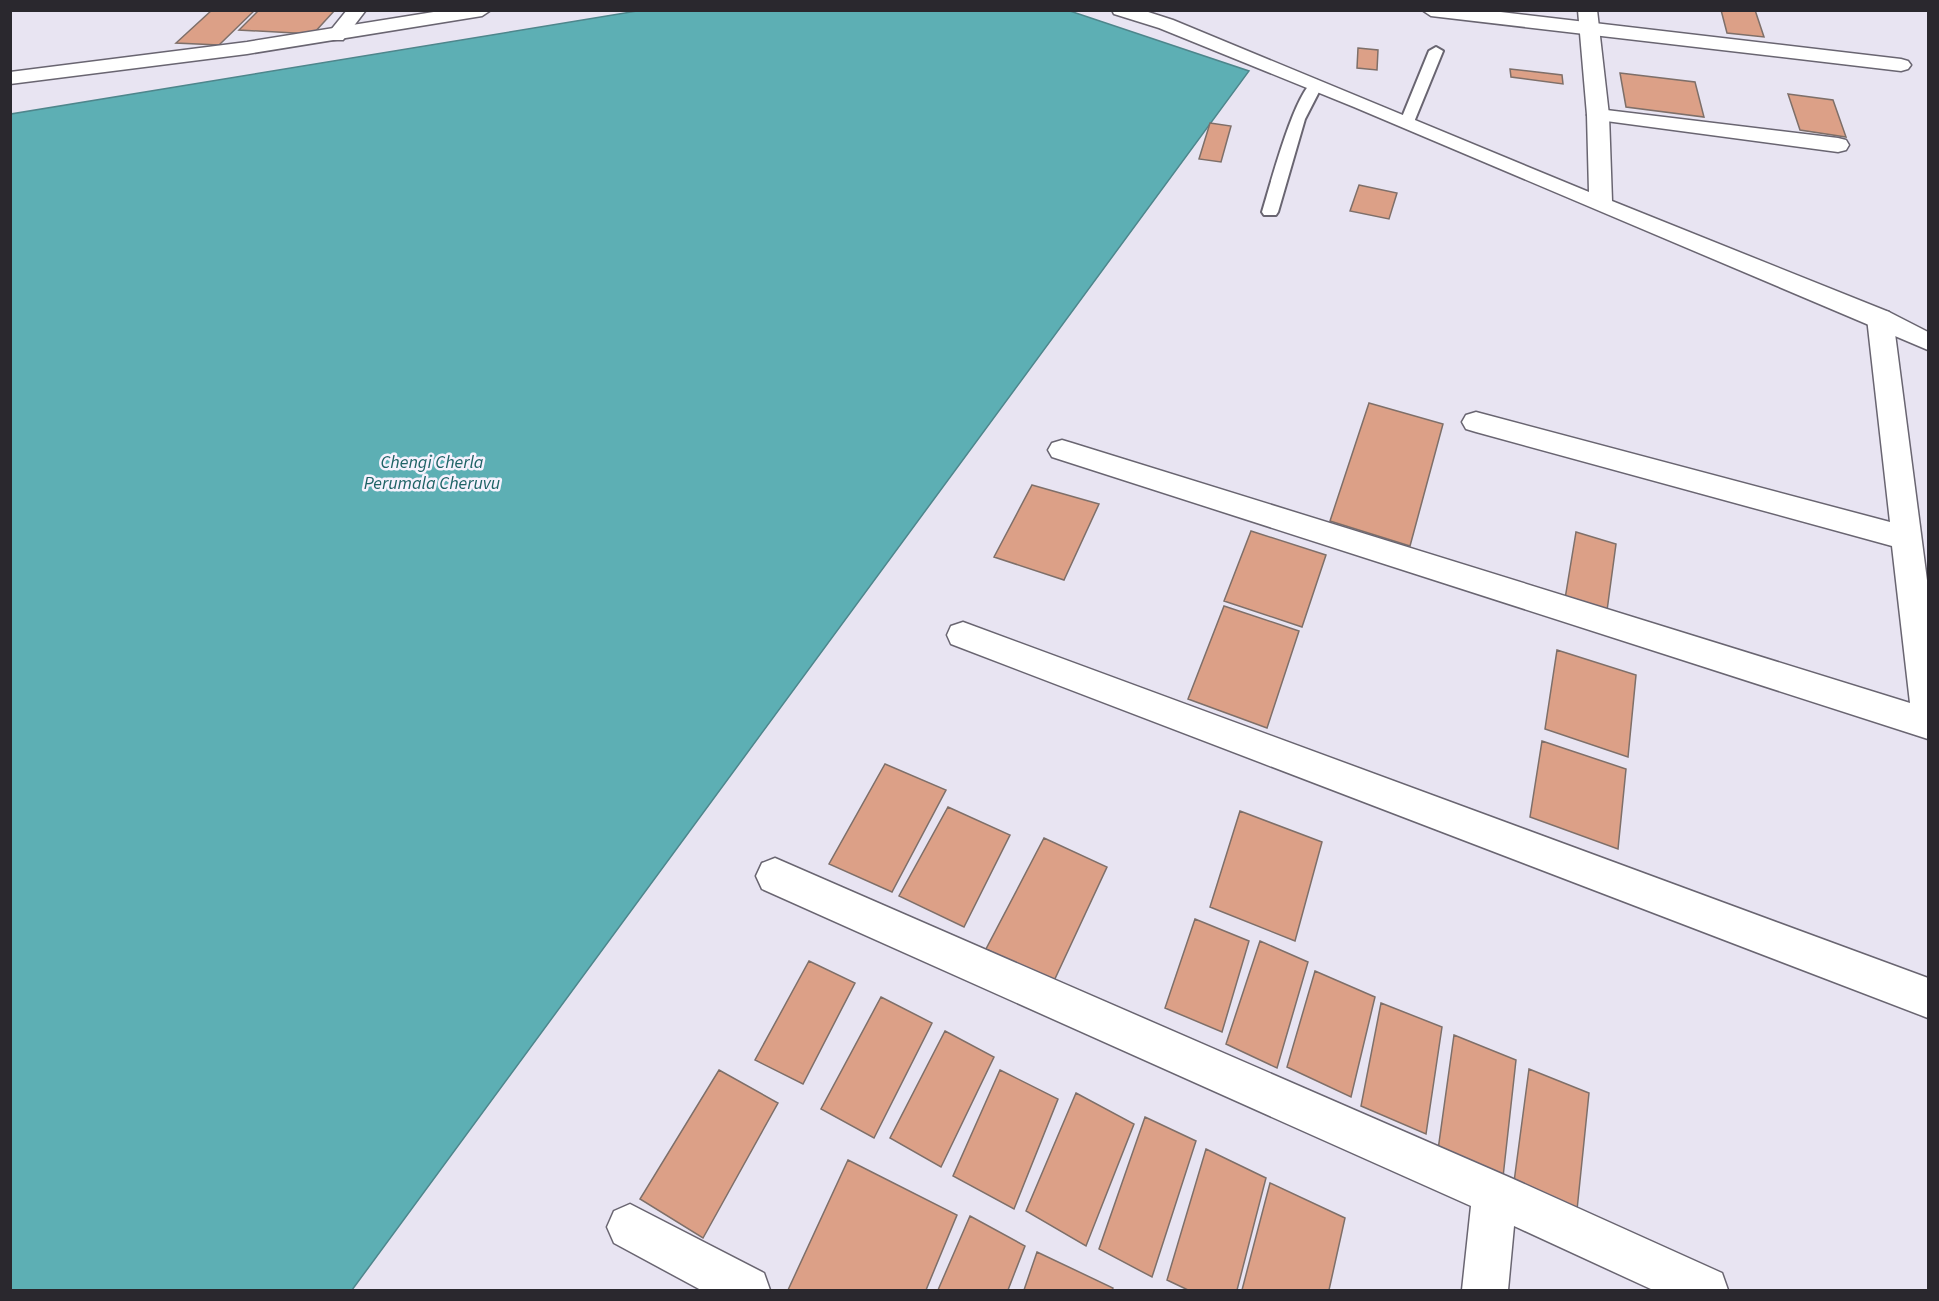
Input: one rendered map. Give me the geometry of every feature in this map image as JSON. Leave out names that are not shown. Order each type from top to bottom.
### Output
[{"type":"street","points":[[336,36],[357,10]]},
{"type":"street","points":[[10,78],[177,60],[336,36],[482,10]]},
{"type":"street","points":[[1121,10],[1166,24],[1316,84],[1601,205],[1880,318],[1929,342]]},
{"type":"street","points":[[1431,10],[1588,19],[1901,65]]},
{"type":"street","points":[[1588,19],[1598,115],[1601,205]]},
{"type":"street","points":[[1598,115],[1838,145]]},
{"type":"street","points":[[1880,318],[1929,714]]},
{"type":"street","points":[[1476,422],[1907,538]]},
{"type":"street","points":[[1062,450],[1929,724]]},
{"type":"street","points":[[963,634],[1929,998]]},
{"type":"street","points":[[775,876],[1495,1194],[1705,1290]]},
{"type":"street","points":[[1485,1290],[1495,1194]]},
{"type":"street","points":[[630,1227],[747,1290]]},
{"type":"lane","points":[[1407,122],[1436,51]]},
{"type":"lane","points":[[1270,212],[1298,119],[1316,84]]},
{"type":"water","name":"Chengi Cherla Perumala Cheruvu","points":[[643,10],[1070,11],[1249,71],[352,1290],[11,1290],[11,114]]},
{"type":"building","points":[[212,10],[255,10],[219,45],[176,43]]},
{"type":"building","points":[[259,10],[335,10],[313,34],[239,30]]},
{"type":"building","points":[[1721,10],[1755,10],[1764,37],[1727,33]]},
{"type":"building","points":[[1358,48],[1378,50],[1377,70],[1357,68]]},
{"type":"building","points":[[1510,69],[1562,75],[1563,84],[1511,77]]},
{"type":"building","points":[[1620,73],[1695,82],[1704,117],[1626,107]]},
{"type":"building","points":[[1788,94],[1833,100],[1846,137],[1800,130]]},
{"type":"building","points":[[1210,123],[1231,126],[1221,162],[1199,159]]},
{"type":"building","points":[[1359,185],[1397,193],[1389,219],[1350,211]]},
{"type":"building","points":[[1369,403],[1443,424],[1410,546],[1330,521]]},
{"type":"building","points":[[1032,485],[1099,504],[1064,580],[994,557]]},
{"type":"building","points":[[1251,531],[1326,555],[1302,627],[1224,601]]},
{"type":"building","points":[[1576,532],[1616,544],[1606,618],[1564,605]]},
{"type":"building","points":[[1224,606],[1299,631],[1267,728],[1188,699]]},
{"type":"building","points":[[1557,650],[1636,675],[1628,757],[1545,729]]},
{"type":"building","points":[[1542,741],[1626,769],[1618,849],[1530,817]]},
{"type":"building","points":[[885,764],[946,790],[892,892],[829,864]]},
{"type":"building","points":[[948,807],[1010,835],[964,927],[899,896]]},
{"type":"building","points":[[1240,811],[1322,842],[1295,941],[1210,907]]},
{"type":"building","points":[[1044,838],[1107,867],[1053,983],[986,949]]},
{"type":"building","points":[[1195,919],[1249,941],[1222,1032],[1165,1008]]},
{"type":"building","points":[[1260,941],[1308,962],[1277,1068],[1226,1044]]},
{"type":"building","points":[[809,961],[855,983],[803,1084],[755,1060]]},
{"type":"building","points":[[1315,971],[1375,997],[1351,1097],[1287,1067]]},
{"type":"building","points":[[881,997],[932,1023],[874,1138],[821,1109]]},
{"type":"building","points":[[1381,1003],[1442,1027],[1426,1134],[1361,1106]]},
{"type":"building","points":[[945,1031],[994,1057],[941,1167],[890,1138]]},
{"type":"building","points":[[1454,1035],[1516,1060],[1503,1177],[1438,1150]]},
{"type":"building","points":[[1529,1069],[1589,1093],[1577,1210],[1514,1182]]},
{"type":"building","points":[[719,1070],[778,1103],[703,1238],[640,1199]]},
{"type":"building","points":[[1000,1070],[1058,1099],[1014,1209],[953,1176]]},
{"type":"building","points":[[1076,1093],[1134,1124],[1086,1246],[1026,1211]]},
{"type":"building","points":[[1145,1117],[1196,1141],[1152,1277],[1099,1249]]},
{"type":"building","points":[[1206,1149],[1266,1178],[1237,1290],[1188,1290],[1167,1280]]},
{"type":"building","points":[[848,1160],[957,1215],[926,1290],[788,1290]]},
{"type":"building","points":[[1270,1183],[1345,1218],[1329,1290],[1242,1290]]},
{"type":"building","points":[[970,1216],[1025,1246],[1008,1290],[938,1290]]},
{"type":"building","points":[[1037,1252],[1113,1288],[1112,1290],[1024,1290]]}]
